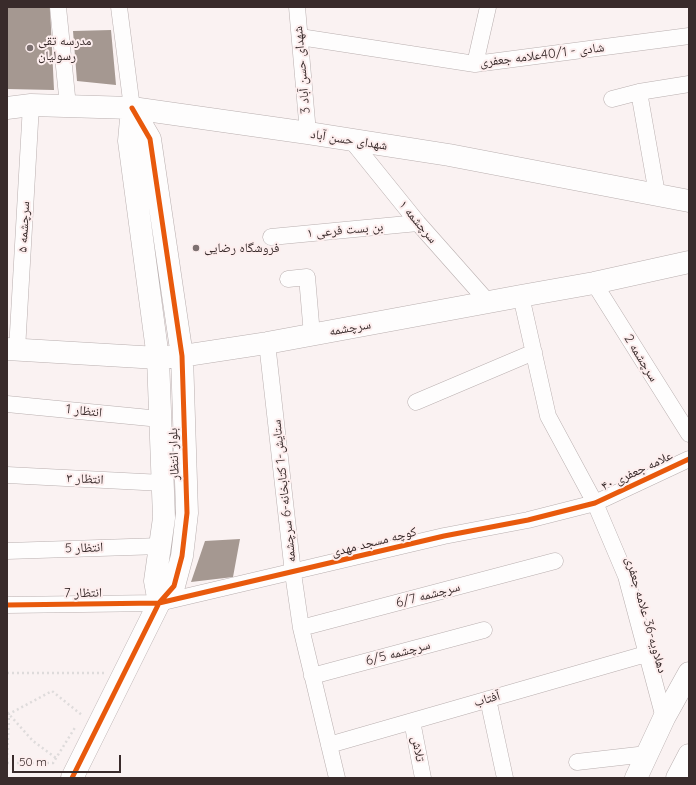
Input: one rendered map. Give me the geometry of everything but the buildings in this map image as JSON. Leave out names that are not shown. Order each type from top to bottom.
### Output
[{"type":"street","points":[[58,7],[68,106]]},
{"type":"street","points":[[119,7],[132,108]]},
{"type":"street","name":"شهدای حسن آباد 3","points":[[297,7],[308,133]]},
{"type":"street","points":[[475,64],[488,7]]},
{"type":"street","name":"شادی - 40/1علامه جعفری","points":[[300,37],[475,64],[689,36]]},
{"type":"street","points":[[612,99],[639,92],[689,84]]},
{"type":"street","points":[[639,92],[657,194]]},
{"type":"street","name":"شهدای حسن آباد","points":[[7,108],[31,105],[132,108],[449,155],[689,201]]},
{"type":"street","name":"سرچشمه ۵","points":[[12,350],[31,105]]},
{"type":"street","name":"بلوار انتظار","points":[[72,778],[86,718],[159,603],[174,586],[182,556],[187,513],[182,356],[150,139],[132,108]]},
{"type":"street","name":"بلوار انتظار","points":[[132,108],[129,142],[158,358],[164,518],[155,581],[159,603]]},
{"type":"street","name":"سرچشمه ۱","points":[[351,140],[418,223],[488,302]]},
{"type":"street","name":"بن بست فرعی ۱","points":[[271,237],[418,223]]},
{"type":"street","name":"سرچشمه","points":[[12,350],[158,358],[182,356],[267,343],[594,283],[689,262]]},
{"type":"street","points":[[288,279],[307,277],[312,335]]},
{"type":"street","name":"سرچشمه 2","points":[[594,283],[689,434]]},
{"type":"street","name":"دهلاویه-36 علامه جعفری","points":[[521,296],[548,416],[595,502],[626,576],[664,718]]},
{"type":"street","name":"ستایش-1 کتابخانه-6 سرچشمه","points":[[267,343],[293,572],[301,628],[337,778]]},
{"type":"street","points":[[416,402],[534,352]]},
{"type":"street","name":"انتظار 1","points":[[7,404],[160,419]]},
{"type":"street","name":"علامه جعفری ۴۰","points":[[595,502],[689,459]]},
{"type":"street","name":"انتظار ۳","points":[[7,475],[163,483]]},
{"type":"street","name":"کوچه مسجد مهدی","points":[[159,603],[444,536],[528,520],[595,502]]},
{"type":"street","name":"انتظار 5","points":[[7,551],[161,546]]},
{"type":"street","name":"سرچشمه 6/7","points":[[301,628],[555,561]]},
{"type":"street","name":"انتظار 7","points":[[7,605],[159,603]]},
{"type":"street","name":"سرچشمه 6/5","points":[[312,676],[484,630]]},
{"type":"street","name":"آفتاب","points":[[329,745],[646,654]]},
{"type":"street","points":[[636,778],[664,718],[689,673]]},
{"type":"street","points":[[488,699],[505,778]]},
{"type":"street","name":"تلاش","points":[[412,721],[423,778]]},
{"type":"street","points":[[577,762],[647,754]]},
{"type":"street","points":[[677,778],[689,755]]},
{"type":"path","points":[[7,673],[109,673],[105,679]]},
{"type":"path","points":[[52,692],[86,718],[53,763],[7,761],[8,713],[52,692]]},
{"type":"path","points":[[8,713],[33,741],[56,758]]},
{"type":"cycle path","points":[[72,778],[159,603],[174,586],[182,556],[187,513],[182,356],[150,139],[132,108]]},
{"type":"cycle path","points":[[7,605],[159,603],[444,536],[528,520],[595,503],[689,459]]},
{"type":"place","name":"مدرسه تقی رسولیان","points":[[30,48]]},
{"type":"place","name":"فروشگاه رضایی","points":[[196,248]]}]
